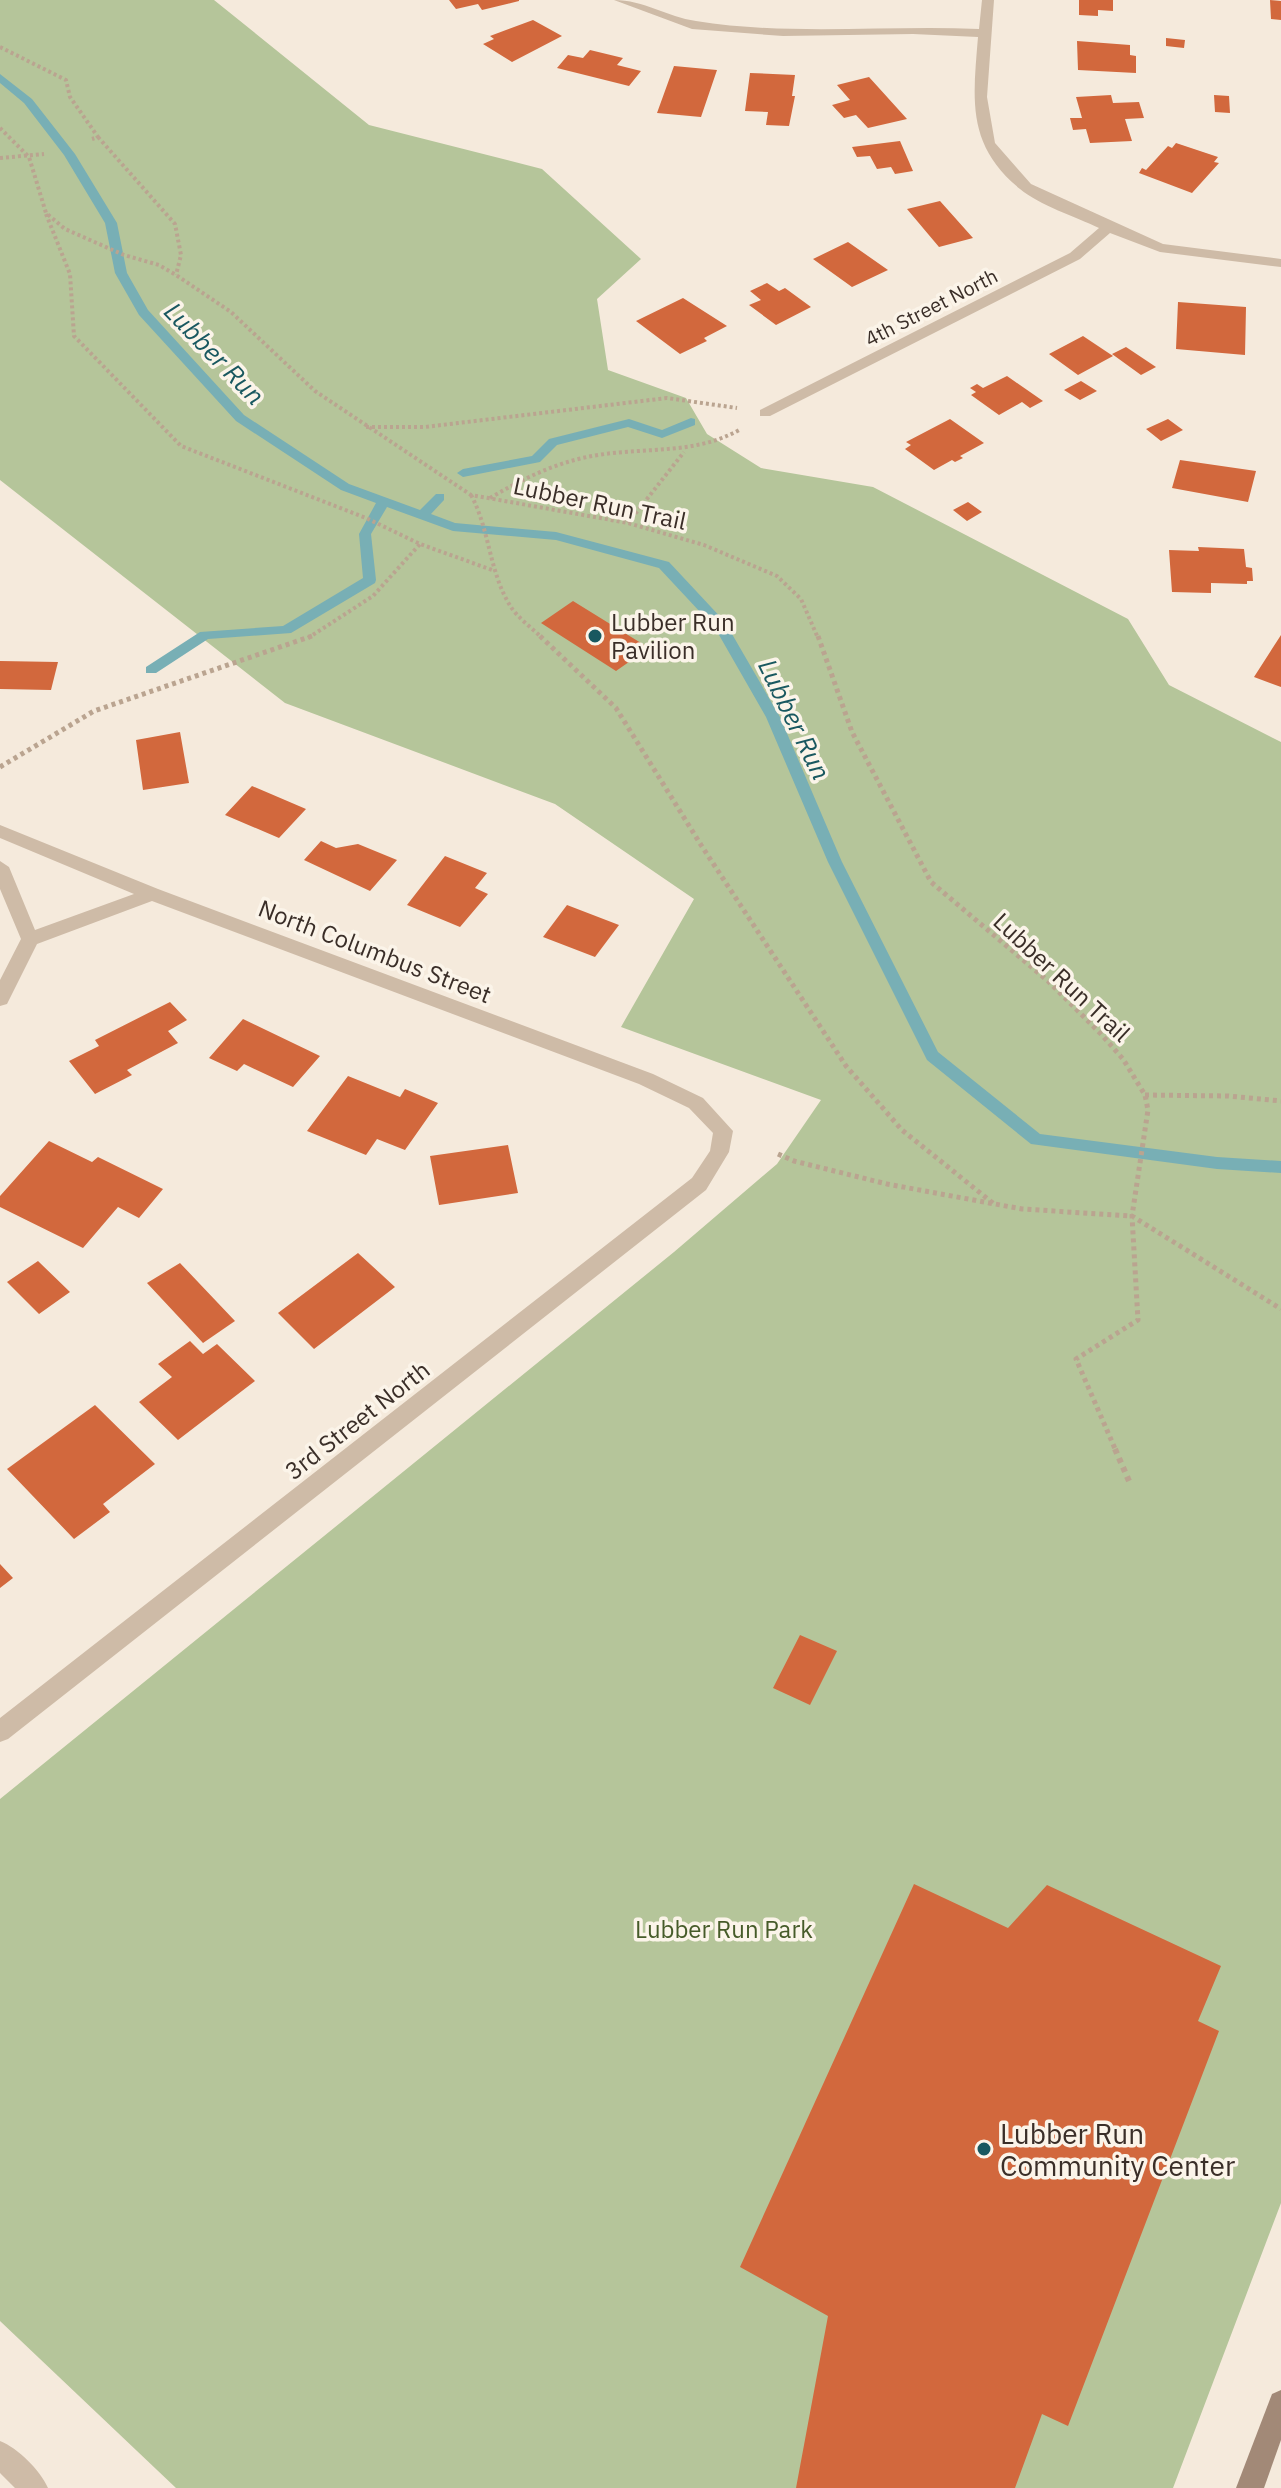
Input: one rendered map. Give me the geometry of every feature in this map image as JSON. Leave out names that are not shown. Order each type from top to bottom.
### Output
[{"type":"main road","points":[[1250,2488],[1281,2403]]},
{"type":"street","points":[[620,0],[692,25],[783,32],[913,30],[985,33]]},
{"type":"street","points":[[988,0],[980,97],[988,144],[1026,187],[1108,227],[1160,248],[1281,263]]},
{"type":"street","name":"4th Street North","points":[[765,413],[1075,256],[1108,227]]},
{"type":"street","name":"North Columbus Street","points":[[0,831],[152,894],[646,1079],[696,1103],[723,1131]]},
{"type":"street","points":[[0,867],[30,939]]},
{"type":"street","points":[[0,999],[30,939],[152,894]]},
{"type":"street","name":"3rd Street North","points":[[0,1732],[699,1184],[719,1152],[723,1131]]},
{"type":"street","points":[[0,2454],[34,2488]]},
{"type":"path","points":[[0,47],[66,80],[70,97],[98,137],[175,224],[181,255],[176,275]]},
{"type":"path","points":[[0,128],[29,157],[46,213],[70,274],[74,336],[181,446],[366,518],[420,544],[495,569]]},
{"type":"path","points":[[92,139],[98,137]]},
{"type":"path","points":[[0,158],[44,154]]},
{"type":"path","name":"Lubber Run Trail","points":[[46,213],[65,229],[102,246],[159,265],[176,275],[231,312],[315,391],[471,495],[628,523],[704,545],[777,576],[801,599],[829,663],[852,732],[931,882],[1048,981],[1123,1059],[1145,1095]]},
{"type":"path","points":[[365,427],[425,427],[667,398],[765,413]]},
{"type":"path","points":[[490,498],[521,479],[570,461],[614,453],[685,451],[725,440],[765,413]]},
{"type":"path","points":[[628,523],[685,451]]},
{"type":"path","points":[[471,495],[482,515],[495,569],[511,608],[616,708],[846,1066],[902,1130],[994,1204]]},
{"type":"path","points":[[0,767],[94,711],[310,637],[373,596],[420,544]]},
{"type":"path","points":[[1129,1481],[1076,1359],[1138,1320],[1132,1216],[1148,1110],[1145,1095],[1228,1096],[1281,1101]]},
{"type":"path","points":[[778,1154],[794,1161],[887,1184],[1022,1209],[1132,1216],[1281,1309]]},
{"type":"green space","name":"Lubber Run Park","points":[[0,0],[214,0],[369,125],[542,169],[641,259],[597,299],[608,370],[686,398],[707,434],[761,468],[873,487],[1128,619],[1169,685],[1281,742],[1281,2203],[1173,2488],[176,2488],[0,2321],[0,1799],[674,1252],[777,1164],[821,1100],[621,1027],[694,899],[555,804],[285,703],[0,480]]},
{"type":"building","points":[[449,0],[519,1],[482,10],[478,4],[456,9]]},
{"type":"building","points":[[1079,0],[1113,0],[1113,11],[1098,10],[1098,16],[1079,15]]},
{"type":"building","points":[[1270,0],[1281,1],[1281,20],[1271,19]]},
{"type":"building","points":[[533,20],[562,36],[512,62],[483,44],[494,39],[490,36]]},
{"type":"building","points":[[1166,38],[1185,40],[1184,48],[1166,46]]},
{"type":"building","points":[[1077,41],[1130,45],[1130,55],[1136,56],[1136,73],[1078,70]]},
{"type":"building","points":[[590,50],[623,58],[617,65],[641,71],[629,86],[557,68],[568,55],[583,58]]},
{"type":"building","points":[[674,66],[717,70],[701,117],[657,113]]},
{"type":"building","points":[[750,73],[795,75],[792,96],[795,96],[789,126],[766,125],[768,112],[745,111]]},
{"type":"building","points":[[869,77],[907,119],[868,128],[856,115],[844,118],[832,105],[850,100],[837,85]]},
{"type":"building","points":[[1111,95],[1113,103],[1139,102],[1144,118],[1125,119],[1132,141],[1090,143],[1086,129],[1073,130],[1070,118],[1082,118],[1076,97]]},
{"type":"building","points":[[1214,95],[1229,96],[1230,113],[1215,112]]},
{"type":"building","points":[[900,141],[913,171],[895,174],[891,167],[877,169],[870,156],[857,157],[852,147]]},
{"type":"building","points":[[1176,143],[1218,157],[1214,162],[1219,163],[1192,193],[1139,173],[1142,168],[1146,170],[1168,146],[1172,148]]},
{"type":"building","points":[[940,201],[973,238],[939,247],[907,209]]},
{"type":"building","points":[[848,242],[888,270],[852,287],[813,259]]},
{"type":"building","points":[[767,283],[779,291],[785,288],[811,307],[776,325],[749,305],[761,300],[750,291]]},
{"type":"building","points":[[683,298],[727,326],[704,338],[707,341],[680,354],[636,321]]},
{"type":"building","points":[[1178,302],[1246,307],[1245,355],[1176,349]]},
{"type":"building","points":[[1083,336],[1113,356],[1078,375],[1049,354]]},
{"type":"building","points":[[1126,347],[1156,367],[1141,375],[1112,354]]},
{"type":"building","points":[[1007,376],[1043,401],[1030,408],[1022,402],[999,415],[971,395],[976,392],[970,388],[977,384],[983,388]]},
{"type":"building","points":[[1081,381],[1097,391],[1080,400],[1064,390]]},
{"type":"building","points":[[950,419],[984,443],[960,456],[963,458],[934,470],[905,449],[911,445],[906,442]]},
{"type":"building","points":[[1168,419],[1183,430],[1161,441],[1146,429]]},
{"type":"building","points":[[1180,460],[1256,471],[1248,502],[1172,488]]},
{"type":"building","points":[[968,502],[982,512],[967,521],[953,510]]},
{"type":"building","points":[[1198,547],[1244,549],[1246,567],[1252,568],[1253,581],[1247,581],[1247,584],[1211,583],[1211,593],[1172,592],[1169,550],[1199,551]]},
{"type":"building","name":"Lubber Run Pavilion","points":[[573,601],[649,648],[616,671],[541,623]]},
{"type":"building","points":[[1281,635],[1281,687],[1254,677]]},
{"type":"building","points":[[0,661],[58,662],[51,690],[0,689]]},
{"type":"building","points":[[180,732],[189,783],[143,790],[136,740]]},
{"type":"building","points":[[252,786],[306,809],[279,838],[225,815]]},
{"type":"building","points":[[321,841],[336,848],[358,844],[397,860],[370,891],[304,860]]},
{"type":"building","points":[[445,856],[487,873],[475,888],[488,894],[460,927],[407,905]]},
{"type":"building","points":[[567,905],[619,925],[595,957],[543,937]]},
{"type":"building","points":[[170,1002],[187,1020],[168,1031],[178,1043],[127,1070],[132,1075],[95,1094],[69,1061],[99,1046],[95,1040]]},
{"type":"building","points":[[243,1019],[320,1056],[293,1087],[244,1064],[237,1071],[209,1058]]},
{"type":"building","points":[[348,1076],[400,1097],[405,1089],[438,1103],[405,1150],[377,1139],[366,1155],[307,1131]]},
{"type":"building","points":[[49,1141],[92,1162],[98,1157],[163,1189],[139,1218],[118,1207],[83,1248],[0,1207],[0,1196]]},
{"type":"building","points":[[508,1145],[518,1193],[439,1205],[430,1156]]},
{"type":"building","points":[[358,1253],[395,1287],[314,1349],[278,1313]]},
{"type":"building","points":[[38,1261],[70,1292],[39,1314],[7,1282]]},
{"type":"building","points":[[180,1263],[235,1321],[203,1343],[147,1283]]},
{"type":"building","points":[[190,1341],[203,1354],[217,1344],[255,1381],[178,1440],[139,1402],[172,1377],[158,1364]]},
{"type":"building","points":[[95,1405],[155,1464],[103,1504],[110,1512],[74,1539],[7,1469]]},
{"type":"building","points":[[0,1564],[13,1578],[0,1588]]},
{"type":"building","points":[[800,1635],[837,1651],[810,1705],[773,1688]]},
{"type":"building","name":"Lubber Run Community Center","points":[[914,1884],[1008,1928],[1047,1885],[1221,1966],[1198,2021],[1219,2031],[1068,2426],[1042,2414],[1015,2488],[796,2488],[828,2316],[740,2267]]},
{"type":"waterway","name":"Lubber Run","points":[[0,77],[28,101],[69,154],[111,223],[121,273],[143,312],[240,418],[345,487],[384,501]]},
{"type":"waterway","points":[[463,473],[536,459],[553,442],[629,423],[662,434],[691,422]]},
{"type":"waterway","points":[[422,516],[440,497]]},
{"type":"waterway","points":[[151,670],[205,635],[286,630],[370,580],[365,534],[384,501]]},
{"type":"waterway","name":"Lubber Run","points":[[384,501],[422,516]]},
{"type":"waterway","name":"Lubber Run","points":[[422,516],[453,527],[556,536],[664,565],[720,625],[773,717],[835,862],[932,1056],[1036,1140],[1217,1163],[1281,1167]]},
{"type":"place","name":"Lubber Run Pavilion","points":[[595,636]]},
{"type":"place","name":"Lubber Run Community Center","points":[[984,2149]]}]
